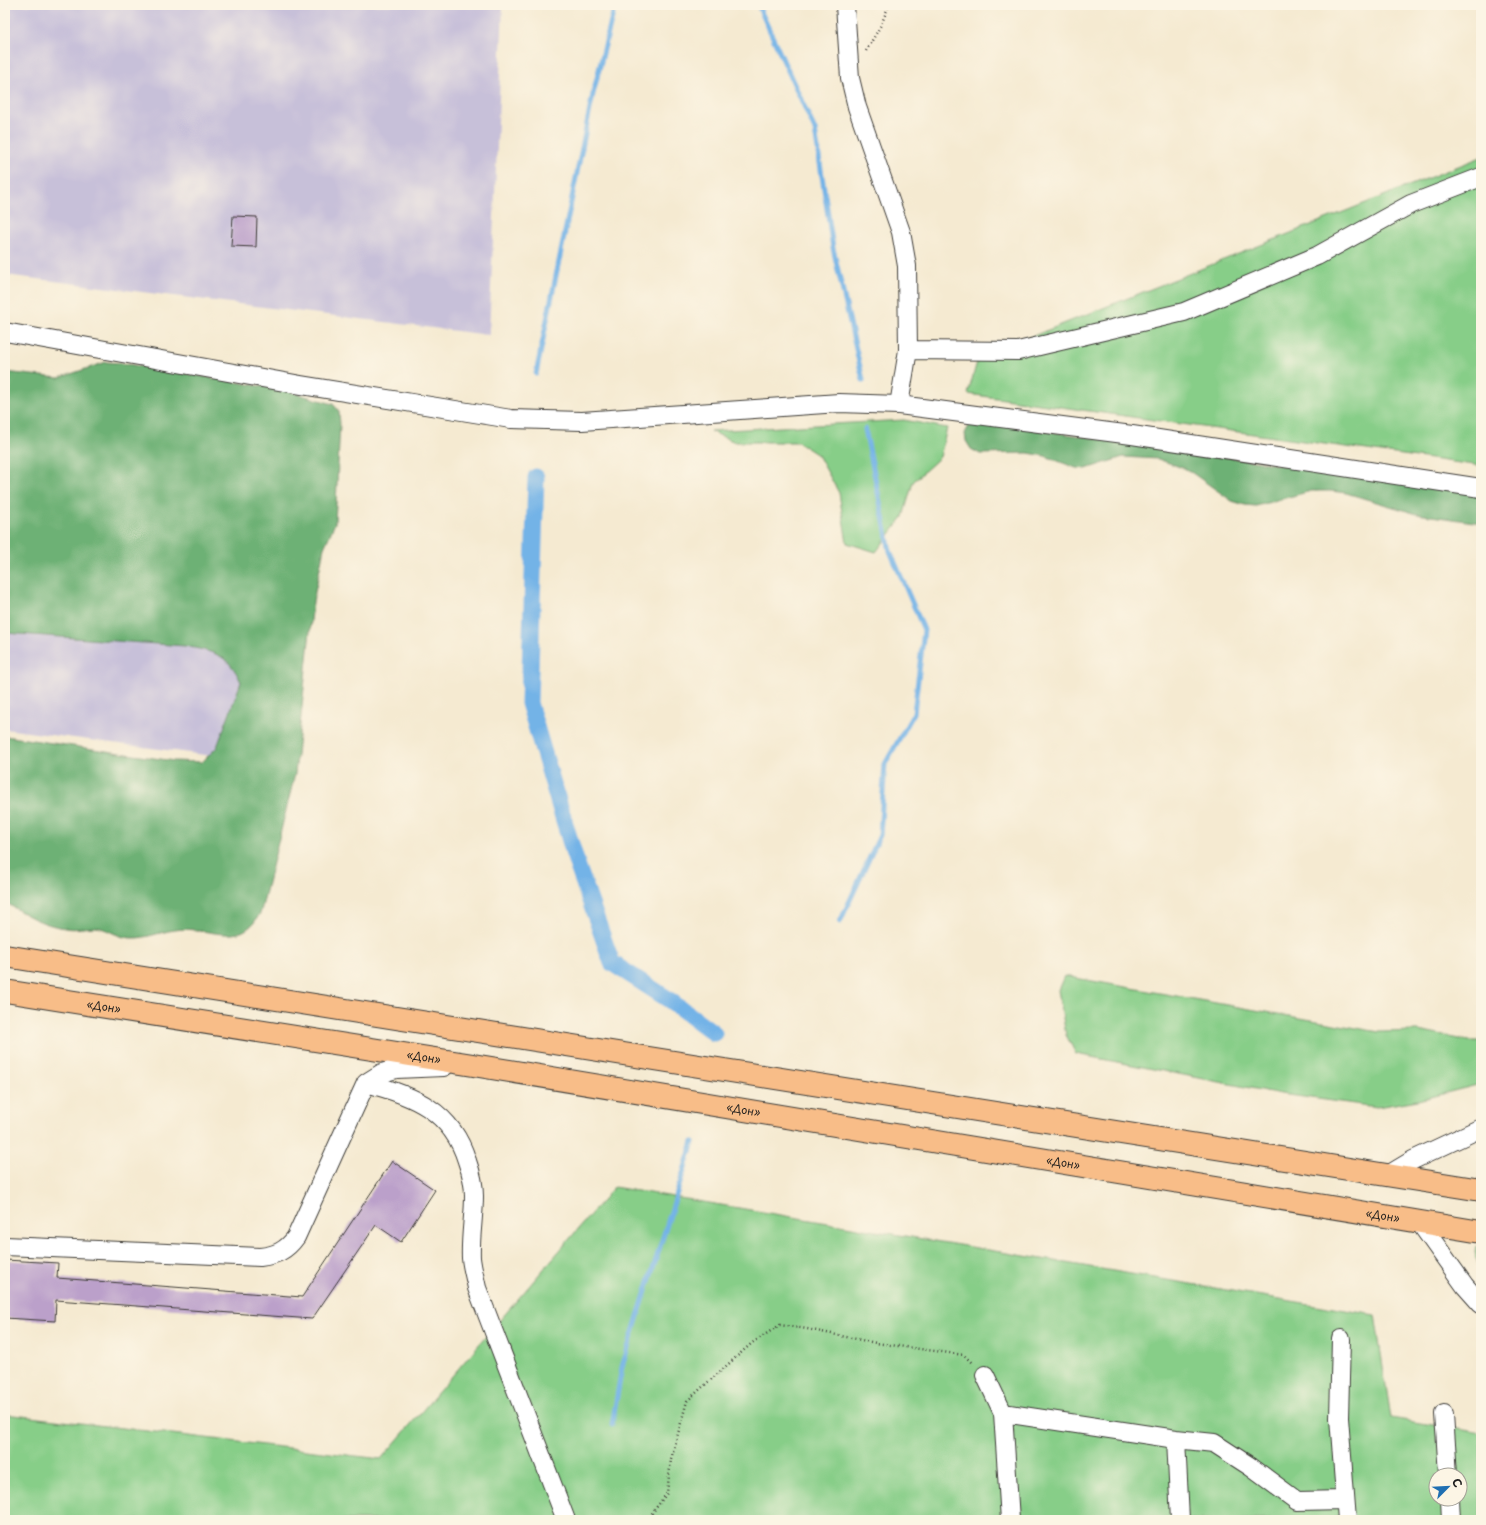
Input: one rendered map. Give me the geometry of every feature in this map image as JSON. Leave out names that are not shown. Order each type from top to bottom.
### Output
[{"type":"highway","points":[[5,956],[1481,1190]]},
{"type":"highway","name":"«Дон»","points":[[5,991],[474,1065],[1481,1232]]},
{"type":"street","points":[[845,5],[850,78],[857,107],[901,232],[907,266],[908,350],[899,405]]},
{"type":"street","points":[[908,350],[1018,351],[1184,312],[1317,256],[1411,204],[1481,177]]},
{"type":"street","points":[[5,332],[301,385],[511,419],[582,421],[839,403],[899,405],[1124,434],[1481,488]]},
{"type":"street","points":[[5,1246],[260,1257],[276,1255],[289,1247],[296,1237],[366,1083],[382,1072],[396,1069],[474,1065]]},
{"type":"street","points":[[366,1083],[398,1092],[426,1105],[449,1124],[463,1147],[472,1175],[474,1196],[471,1259],[477,1288],[566,1520]]},
{"type":"street","points":[[1388,1175],[1413,1160],[1481,1128]]},
{"type":"street","points":[[1420,1222],[1465,1286],[1481,1304]]},
{"type":"street","points":[[1341,1339],[1338,1418],[1346,1520]]},
{"type":"street","points":[[985,1376],[1003,1413],[1010,1520]]},
{"type":"street","points":[[1003,1413],[1176,1440],[1214,1443],[1251,1466],[1297,1501],[1345,1500]]},
{"type":"street","points":[[1444,1414],[1447,1467]]},
{"type":"street","points":[[1176,1440],[1180,1520]]},
{"type":"street","points":[[1450,1507],[1451,1520]]},
{"type":"path","points":[[866,52],[881,25],[889,5]]},
{"type":"path","points":[[647,1520],[667,1493],[671,1459],[687,1401],[752,1343],[780,1325],[876,1343],[964,1356],[985,1376]]},
{"type":"shaded area","points":[[5,5],[503,5],[489,335],[5,275]]},
{"type":"shaded area","points":[[5,612],[260,647],[220,757],[5,729]]},
{"type":"green space","points":[[1481,157],[1481,466],[968,394],[978,358]]},
{"type":"green space","points":[[106,362],[121,363],[284,390],[333,404],[339,411],[340,424],[335,523],[324,548],[313,602],[295,774],[261,911],[253,923],[244,931],[234,934],[188,929],[131,938],[96,927],[69,929],[57,927],[26,915],[5,902],[5,736],[174,761],[202,762],[217,747],[241,682],[231,665],[219,655],[185,646],[5,633],[5,372],[59,378]]},
{"type":"green space","points":[[904,420],[947,428],[940,457],[913,482],[903,517],[876,552],[847,543],[839,493],[818,455],[798,442],[735,442],[710,431]]},
{"type":"green space","points":[[976,421],[1481,494],[1481,523],[1417,514],[1346,493],[1331,491],[1311,491],[1256,506],[1245,505],[1232,501],[1188,470],[1158,459],[1123,457],[1086,469],[1076,468],[1045,456],[1028,453],[980,454],[971,449],[966,441],[965,433],[969,426]]},
{"type":"green space","points":[[1064,976],[1379,1032],[1418,1031],[1469,1041],[1481,1041],[1481,1084],[1418,1100],[1377,1107],[1281,1094],[1076,1054],[1066,1035],[1058,990]]},
{"type":"green space","points":[[614,1187],[1375,1315],[1391,1418],[1481,1433],[1481,1520],[5,1520],[5,1414],[381,1459]]},
{"type":"green space","points":[[1476,1246],[1481,1247],[1481,1275],[1475,1252]]},
{"type":"building","points":[[233,216],[257,217],[256,247],[231,246]]},
{"type":"building","points":[[392,1161],[435,1190],[401,1242],[376,1225],[312,1319],[56,1300],[55,1321],[5,1318],[5,1260],[58,1263],[57,1278],[302,1297]]},
{"type":"waterway","points":[[536,374],[593,94],[615,5]]},
{"type":"waterway","points":[[758,5],[815,130],[833,248],[863,380]]},
{"type":"waterway","points":[[840,922],[880,835],[885,764],[914,713],[924,630],[890,551],[865,429]]},
{"type":"waterway","points":[[536,477],[529,703],[577,864],[612,963],[668,999],[714,1033]]},
{"type":"waterway","points":[[612,1425],[622,1367],[693,1142]]}]
